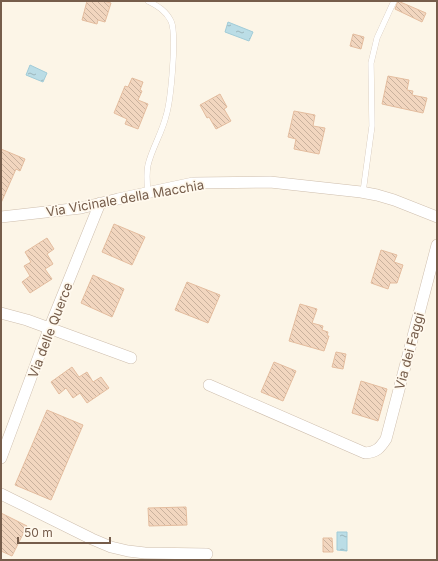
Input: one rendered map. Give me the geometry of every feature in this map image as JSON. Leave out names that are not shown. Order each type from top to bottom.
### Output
[{"type":"street","name":"Via Vicinale della Macchia","points":[[1,217],[81,208],[193,183],[270,182],[363,192],[394,200],[437,217]]},
{"type":"street","name":"Via delle Querce","points":[[1,458],[49,329],[100,203]]},
{"type":"street","name":"Via dei Faggi","points":[[209,385],[365,452],[374,452],[381,447],[386,439],[437,245]]},
{"type":"street","points":[[1,314],[27,320],[131,358]]},
{"type":"street","points":[[1,494],[92,540],[111,547],[145,553],[207,554]]},
{"type":"lane","points":[[148,1],[162,10],[169,18],[172,23],[174,35],[169,104],[164,124],[148,166],[148,192]]},
{"type":"lane","points":[[363,192],[372,139],[371,62],[377,38],[394,1]]},
{"type":"water","points":[[228,22],[253,32],[249,41],[225,32]]},
{"type":"water","points":[[30,65],[47,73],[43,82],[26,75]]},
{"type":"water","points":[[337,532],[347,532],[347,551],[337,550]]},
{"type":"building","points":[[87,1],[103,1],[111,3],[105,22],[98,20],[97,24],[82,20]]},
{"type":"building","points":[[398,1],[426,13],[422,22],[395,9]]},
{"type":"building","points":[[353,34],[364,37],[361,49],[350,46]]},
{"type":"building","points":[[388,76],[409,80],[407,90],[413,91],[412,95],[427,98],[423,113],[382,104]]},
{"type":"building","points":[[132,78],[143,82],[140,90],[142,91],[138,100],[148,104],[138,129],[125,124],[127,119],[114,113],[125,86],[128,87]]},
{"type":"building","points":[[220,94],[227,107],[224,109],[231,121],[216,129],[209,117],[207,118],[200,105]]},
{"type":"building","points":[[294,111],[315,115],[313,126],[325,128],[319,154],[294,149],[296,139],[288,137]]},
{"type":"building","points":[[1,149],[25,159],[20,171],[16,169],[1,203]]},
{"type":"building","points":[[114,224],[145,237],[132,265],[102,252]]},
{"type":"building","points":[[47,238],[54,249],[47,254],[53,264],[45,269],[52,279],[30,293],[22,282],[30,276],[24,266],[31,262],[25,252]]},
{"type":"building","points":[[381,250],[397,255],[394,262],[403,265],[397,283],[390,283],[388,289],[371,283]]},
{"type":"building","points":[[93,275],[124,289],[112,317],[81,303]]},
{"type":"building","points":[[187,282],[220,295],[208,323],[175,310]]},
{"type":"building","points":[[300,304],[317,309],[312,323],[323,326],[322,330],[328,332],[327,336],[329,336],[324,351],[289,341]]},
{"type":"building","points":[[336,352],[346,354],[343,369],[332,367]]},
{"type":"building","points":[[274,362],[296,371],[283,401],[261,392]]},
{"type":"building","points":[[72,367],[79,377],[87,372],[93,382],[101,377],[109,388],[87,403],[80,393],[73,398],[66,388],[59,394],[51,382]]},
{"type":"building","points":[[361,381],[387,389],[378,421],[352,413]]},
{"type":"building","points":[[47,410],[83,425],[51,500],[15,485]]},
{"type":"building","points":[[186,507],[187,525],[149,526],[148,508]]},
{"type":"building","points":[[1,513],[27,526],[12,556],[1,551]]},
{"type":"building","points":[[323,538],[332,538],[333,552],[323,552]]}]
